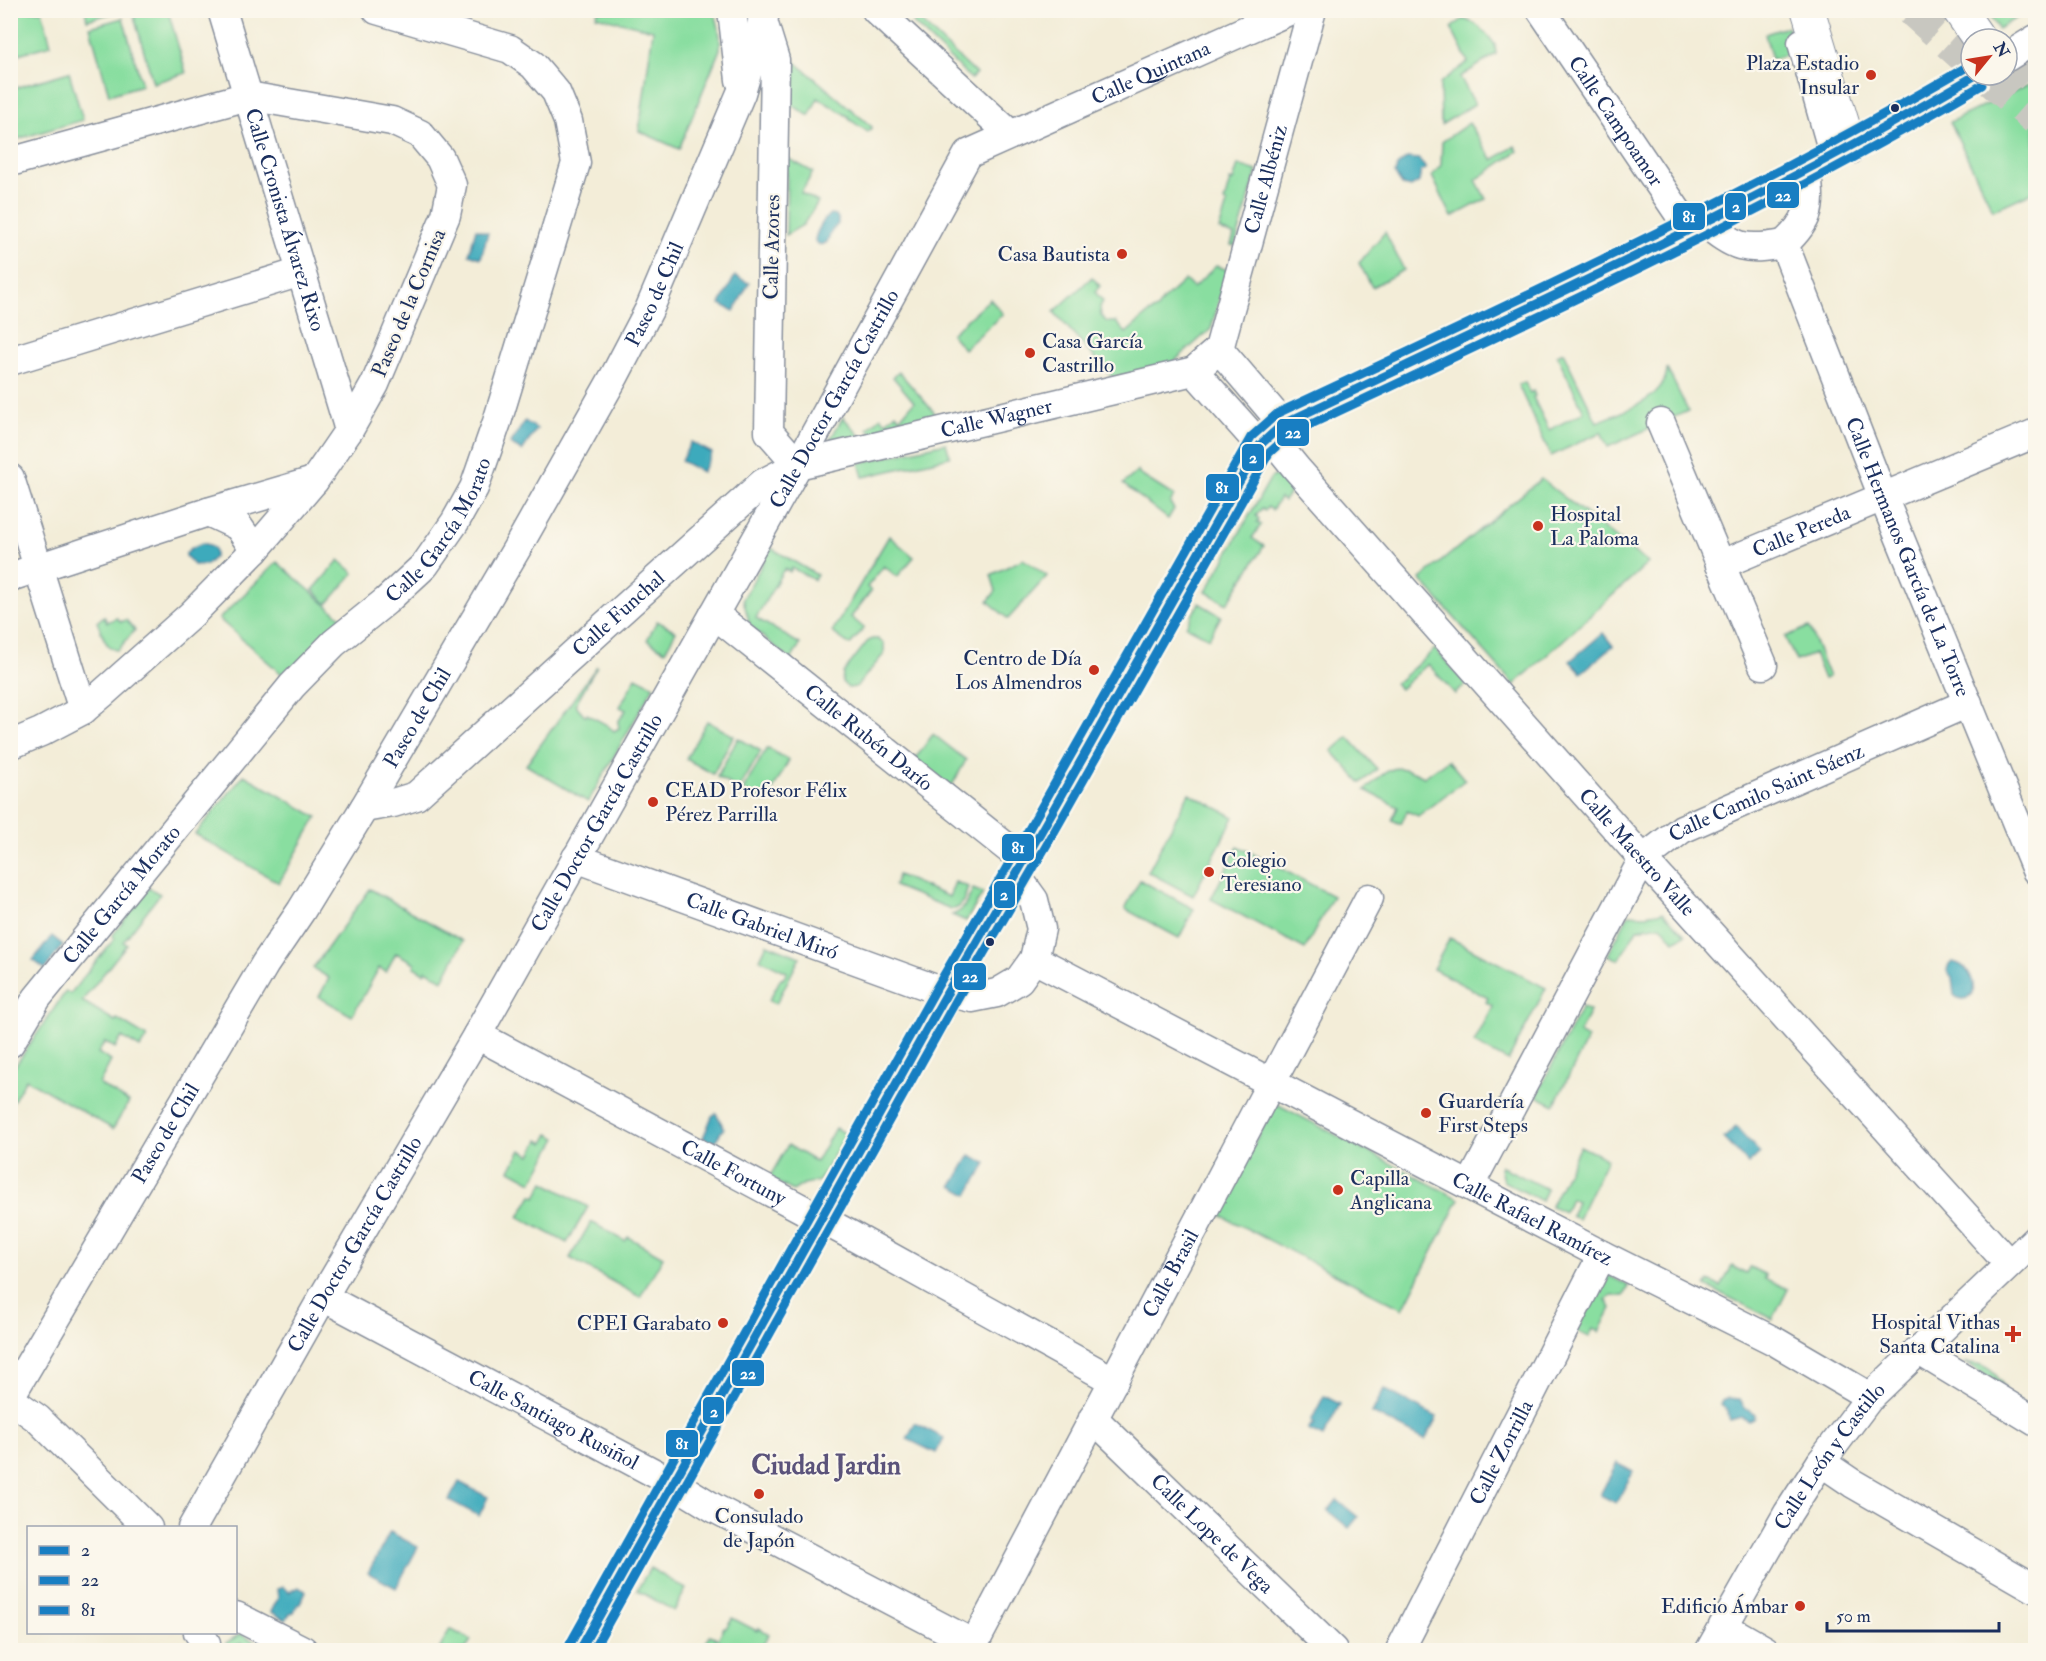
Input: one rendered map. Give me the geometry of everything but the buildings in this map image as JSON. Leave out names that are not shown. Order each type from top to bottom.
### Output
[{"type":"highway","points":[[1809,10],[1842,152]]},
{"type":"highway","points":[[1959,10],[1971,27]]},
{"type":"street","name":"Calle Cronista Álvarez Rixo","points":[[222,10],[349,430]]},
{"type":"street","name":"Calle García Morato","points":[[10,1043],[37,998],[292,686],[334,643],[386,601],[425,565],[455,522],[474,488],[497,422],[576,163],[568,121],[556,92],[533,65],[510,49],[377,10]]},
{"type":"street","points":[[732,10],[741,93]]},
{"type":"street","name":"Calle Quintana","points":[[1010,134],[1291,10]]},
{"type":"street","name":"Calle Albéniz","points":[[1219,349],[1312,10]]},
{"type":"street","name":"Calle Campoamor","points":[[1541,10],[1697,226]]},
{"type":"street","points":[[1793,10],[1842,152]]},
{"type":"street","name":"Paseo de Chil","points":[[10,1398],[265,964],[301,911],[391,764],[615,375],[649,310],[741,93],[764,14]]},
{"type":"street","name":"Calle Azores","points":[[764,14],[775,60],[769,432],[798,465]]},
{"type":"street","points":[[889,14],[1010,134]]},
{"type":"street","points":[[580,1650],[675,1484],[947,993],[1271,435],[1806,171],[1959,85]]},
{"type":"street","name":"Paseo de la Cornisa","points":[[10,162],[248,96],[392,121],[420,134],[440,158],[452,185],[446,215],[375,384],[349,430],[314,481],[255,550],[191,615],[83,710],[10,745]]},
{"type":"street","name":"Calle Doctor García Castrillo","points":[[193,1526],[323,1297],[477,1035],[798,465],[968,154],[1010,134]]},
{"type":"street","points":[[1697,226],[1730,243],[1757,249],[1784,244],[1800,229],[1809,208],[1810,193],[1806,171]]},
{"type":"street","name":"Calle Hermanos García de La Torre","points":[[1784,244],[2035,867]]},
{"type":"street","points":[[10,361],[302,272]]},
{"type":"street","points":[[1219,349],[1271,435],[1194,371],[1219,349]]},
{"type":"street","name":"Calle Wagner","points":[[798,465],[1194,371]]},
{"type":"street","points":[[1661,423],[1763,665]]},
{"type":"street","name":"Calle Pereda","points":[[1720,565],[2036,433]]},
{"type":"street","name":"Calle Maestro Valle","points":[[1271,435],[1304,477],[1643,859],[2010,1264]]},
{"type":"street","name":"Calle Funchal","points":[[364,808],[416,796],[763,483],[798,465]]},
{"type":"street","points":[[10,478],[83,710]]},
{"type":"street","points":[[10,577],[208,512],[314,481]]},
{"type":"street","points":[[208,512],[238,526],[255,550]]},
{"type":"street","name":"Calle Rubén Darío","points":[[714,614],[1020,868]]},
{"type":"street","name":"Calle Camilo Saint Sáenz","points":[[1470,1185],[1643,859],[1682,829],[1968,703]]},
{"type":"street","points":[[391,764],[419,778],[443,772]]},
{"type":"street","name":"Calle Gabriel Miró","points":[[576,858],[947,993]]},
{"type":"street","points":[[947,993],[972,998],[997,993],[1019,980],[1034,959],[1041,929],[1034,900],[1020,868]]},
{"type":"street","name":"Calle Brasil","points":[[973,1647],[1369,898]]},
{"type":"street","name":"Calle Rafael Ramírez","points":[[1034,959],[1602,1255],[1776,1342],[1870,1397]]},
{"type":"street","name":"Calle Fortuny","points":[[477,1035],[1114,1381]]},
{"type":"street","name":"Calle León y Castillo","points":[[1717,1638],[1788,1513],[1821,1462],[1870,1397],[2036,1239]]},
{"type":"street","name":"Calle Zorrilla","points":[[1400,1650],[1602,1255]]},
{"type":"street","name":"Calle Santiago Rusiñol","points":[[323,1297],[675,1484],[714,1508],[973,1647]]},
{"type":"street","points":[[1918,1350],[2036,1422]]},
{"type":"street","points":[[10,1398],[38,1419],[147,1526]]},
{"type":"street","name":"Calle Lope de Vega","points":[[1093,1418],[1333,1650]]},
{"type":"street","points":[[1821,1462],[1852,1483],[2036,1589]]},
{"type":"street","points":[[237,1617],[303,1650]]},
{"type":"street","points":[[199,1634],[206,1643],[206,1650]]},
{"type":"street","points":[[1717,1638],[1765,1650]]},
{"type":"green space","points":[[11,10],[42,11],[51,45],[18,54],[11,27]]},
{"type":"green space","points":[[85,10],[120,10],[120,11],[87,20]]},
{"type":"green space","points":[[152,10],[168,11],[186,73],[153,83],[134,16]]},
{"type":"green space","points":[[598,11],[714,11],[719,30],[720,49],[679,149],[639,131],[653,30],[596,16]]},
{"type":"green space","points":[[1988,11],[2028,11],[2001,27],[1997,27]]},
{"type":"green space","points":[[123,18],[142,85],[109,95],[90,27]]},
{"type":"green space","points":[[917,18],[976,74],[971,79],[913,23]]},
{"type":"green space","points":[[1463,19],[1478,26],[1485,33],[1495,45],[1496,54],[1460,77],[1475,104],[1441,125],[1440,83],[1468,62],[1451,28]]},
{"type":"green space","points":[[1787,27],[1794,52],[1772,59],[1765,34]]},
{"type":"green space","points":[[793,60],[872,127],[868,132],[818,98],[809,116],[789,103]]},
{"type":"green space","points":[[69,72],[83,120],[11,141],[11,89]]},
{"type":"green space","points":[[2035,81],[2035,191],[1993,210],[1950,122]]},
{"type":"green space","points":[[1469,123],[1493,160],[1515,146],[1518,151],[1476,180],[1486,199],[1452,217],[1432,176],[1441,165],[1442,142]]},
{"type":"green space","points":[[787,158],[813,172],[801,193],[818,202],[803,225],[786,235]]},
{"type":"green space","points":[[1238,165],[1257,171],[1235,246],[1231,245],[1234,235],[1219,230],[1227,204],[1224,202],[1230,180],[1233,181]]},
{"type":"green space","points":[[1385,232],[1404,270],[1372,287],[1359,263]]},
{"type":"green space","points":[[1216,266],[1228,270],[1211,329],[1171,364],[1113,378],[1054,312],[1092,277],[1100,286],[1095,292],[1103,301],[1100,307],[1101,316],[1107,322],[1116,322],[1126,333],[1157,309],[1163,300],[1185,280],[1193,288]]},
{"type":"green space","points":[[990,299],[1003,314],[964,349],[951,334]]},
{"type":"green space","points":[[1563,352],[1597,422],[1651,397],[1665,379],[1667,368],[1688,411],[1608,447],[1601,432],[1551,456],[1518,385],[1525,382],[1530,393],[1533,391],[1535,396],[1533,397],[1549,430],[1584,412],[1557,355]]},
{"type":"green space","points":[[899,372],[941,420],[874,435],[868,429],[881,417],[886,422],[896,413],[900,418],[914,402],[893,377]]},
{"type":"green space","points":[[843,417],[862,438],[833,444],[831,438]]},
{"type":"green space","points":[[946,443],[950,457],[863,477],[859,463]]},
{"type":"green space","points":[[1138,471],[1139,474],[1174,496],[1170,503],[1174,509],[1168,519],[1123,484]]},
{"type":"green space","points":[[1274,476],[1281,477],[1293,488],[1284,501],[1280,498],[1272,510],[1268,507],[1265,510],[1262,508],[1256,516],[1259,519],[1257,522],[1261,525],[1252,538],[1264,546],[1227,604],[1206,592],[1270,479]]},
{"type":"green space","points":[[1541,479],[1648,563],[1514,685],[1420,579]]},
{"type":"green space","points":[[889,536],[914,557],[897,577],[884,566],[867,587],[871,591],[851,617],[864,628],[850,645],[832,632]]},
{"type":"green space","points":[[771,548],[817,575],[814,580],[792,568],[790,572],[784,569],[756,618],[800,644],[791,660],[750,626],[743,599]]},
{"type":"green space","points":[[1023,559],[1047,576],[1008,619],[988,601],[996,591],[991,575]]},
{"type":"green space","points":[[339,560],[354,573],[327,604],[313,590]]},
{"type":"green space","points":[[277,562],[344,620],[284,676],[219,619]]},
{"type":"green space","points":[[1199,603],[1221,616],[1209,638],[1186,626]]},
{"type":"green space","points":[[104,616],[107,622],[117,618],[121,622],[126,620],[135,630],[118,650],[110,647],[102,635],[97,622]]},
{"type":"green space","points":[[657,621],[676,631],[665,651],[647,640]]},
{"type":"green space","points":[[1809,627],[1829,677],[1824,679],[1814,654],[1796,661],[1785,637]]},
{"type":"green space","points":[[878,639],[884,644],[884,654],[856,687],[848,688],[842,682],[843,673],[867,642]]},
{"type":"green space","points":[[1435,649],[1466,684],[1455,694],[1428,664],[1400,689],[1395,684]]},
{"type":"green space","points":[[597,666],[575,705],[586,716],[587,714],[614,731],[619,728],[618,722],[626,710],[620,707],[636,677],[654,686],[588,802],[526,765]]},
{"type":"green space","points":[[707,721],[734,736],[713,774],[686,759]]},
{"type":"green space","points":[[933,734],[966,760],[951,787],[915,759]]},
{"type":"green space","points":[[1348,737],[1377,769],[1361,783],[1332,751]]},
{"type":"green space","points":[[738,738],[761,751],[739,789],[717,777]]},
{"type":"green space","points":[[767,748],[789,760],[766,802],[743,790]]},
{"type":"green space","points":[[1448,760],[1465,780],[1418,816],[1407,811],[1401,824],[1392,820],[1398,807],[1365,790],[1392,769],[1405,769],[1424,777]]},
{"type":"green space","points":[[244,775],[317,817],[279,883],[195,834]]},
{"type":"green space","points":[[1189,793],[1234,817],[1193,896],[1148,872]]},
{"type":"green space","points":[[1238,846],[1333,896],[1305,949],[1211,899]]},
{"type":"green space","points":[[898,875],[949,897],[955,882],[968,887],[961,905],[951,909],[894,886]]},
{"type":"green space","points":[[1140,880],[1194,909],[1179,938],[1125,909]]},
{"type":"green space","points":[[149,888],[160,894],[123,942],[127,944],[82,1001],[147,1037],[140,1048],[122,1037],[115,1048],[105,1042],[98,1053],[111,1061],[99,1084],[129,1102],[113,1129],[26,1079],[11,1105],[11,1072],[66,991],[70,994],[115,938],[112,936]]},
{"type":"green space","points":[[370,889],[463,941],[443,980],[426,970],[424,973],[414,967],[415,963],[396,953],[386,972],[379,968],[352,1016],[319,997],[329,978],[313,968]]},
{"type":"green space","points":[[973,889],[983,893],[966,921],[952,915],[963,908]]},
{"type":"green space","points":[[1663,912],[1685,935],[1674,941],[1661,925],[1637,929],[1619,960],[1608,955],[1629,914],[1645,915]]},
{"type":"green space","points":[[1450,938],[1546,988],[1508,1061],[1474,1043],[1493,1006],[1486,1002],[1488,998],[1433,969]]},
{"type":"green space","points":[[767,944],[800,957],[776,1004],[769,1001],[781,978],[783,979],[787,972],[760,959]]},
{"type":"green space","points":[[1582,1007],[1590,1011],[1579,1033],[1588,1038],[1554,1105],[1536,1096]]},
{"type":"green space","points":[[1275,1103],[1459,1199],[1403,1309],[1218,1214]]},
{"type":"green space","points":[[835,1128],[846,1134],[819,1181],[804,1184],[793,1191],[769,1178],[788,1145],[816,1162]]},
{"type":"green space","points":[[549,1134],[557,1138],[532,1182],[510,1170],[521,1150],[531,1155],[539,1140],[544,1143]]},
{"type":"green space","points":[[1580,1146],[1607,1159],[1578,1219],[1571,1216],[1577,1201],[1571,1198],[1564,1212],[1551,1206]]},
{"type":"green space","points":[[1501,1166],[1547,1189],[1542,1201],[1503,1181]]},
{"type":"green space","points":[[544,1182],[588,1207],[567,1243],[519,1217],[532,1195],[536,1197]]},
{"type":"green space","points":[[591,1222],[625,1241],[628,1237],[663,1257],[640,1297],[570,1258]]},
{"type":"green space","points":[[1732,1266],[1746,1274],[1750,1267],[1766,1275],[1764,1278],[1788,1289],[1773,1319],[1706,1286],[1709,1281],[1721,1287]]},
{"type":"green space","points":[[1606,1274],[1629,1286],[1624,1296],[1612,1296],[1606,1300],[1611,1308],[1599,1332],[1593,1329],[1589,1337],[1577,1331]]},
{"type":"green space","points":[[1966,1363],[1978,1364],[1989,1369],[2004,1387]]},
{"type":"green space","points":[[650,1568],[686,1589],[674,1611],[637,1590]]},
{"type":"green space","points":[[732,1618],[757,1631],[759,1628],[769,1634],[760,1650],[702,1650],[710,1636],[718,1639]]},
{"type":"green space","points":[[450,1629],[471,1640],[465,1650],[439,1650]]},
{"type":"green space","points":[[240,1634],[271,1650],[255,1650],[241,1643],[234,1647],[234,1650],[226,1650],[226,1643]]},
{"type":"water","points":[[1407,158],[1419,159],[1426,169],[1421,171],[1419,182],[1411,187],[1402,185],[1395,174],[1397,166]]},
{"type":"water","points":[[830,214],[838,218],[838,224],[831,232],[827,242],[819,244],[815,241],[816,234]]},
{"type":"water","points":[[476,229],[488,233],[481,258],[469,254]]},
{"type":"water","points":[[735,276],[749,283],[734,311],[720,304]]},
{"type":"water","points":[[525,421],[537,429],[522,451],[510,444]]},
{"type":"water","points":[[691,442],[712,453],[702,472],[681,461]]},
{"type":"water","points":[[202,543],[215,549],[215,557],[206,565],[194,565],[186,553]]},
{"type":"water","points":[[1603,633],[1613,646],[1581,673],[1570,661]]},
{"type":"water","points":[[52,936],[63,945],[45,969],[33,960]]},
{"type":"water","points":[[1952,962],[1966,969],[1971,978],[1973,993],[1966,998],[1961,999],[1954,995],[1952,977],[1947,971]]},
{"type":"water","points":[[716,1113],[724,1128],[713,1144],[703,1138],[712,1116]]},
{"type":"water","points":[[1736,1127],[1760,1153],[1748,1164],[1724,1138]]},
{"type":"water","points":[[970,1155],[986,1163],[968,1195],[952,1186]]},
{"type":"water","points":[[1384,1389],[1437,1417],[1425,1440],[1372,1413]]},
{"type":"water","points":[[1324,1396],[1340,1404],[1323,1437],[1308,1430],[1315,1423],[1311,1421]]},
{"type":"water","points":[[1727,1398],[1740,1399],[1745,1408],[1755,1415],[1754,1419],[1749,1421],[1741,1417],[1730,1420],[1727,1410],[1721,1405]]},
{"type":"water","points":[[915,1423],[944,1438],[936,1453],[907,1439]]},
{"type":"water","points":[[1617,1463],[1633,1472],[1616,1503],[1600,1495]]},
{"type":"water","points":[[459,1482],[488,1497],[479,1516],[449,1500]]},
{"type":"water","points":[[1337,1500],[1358,1517],[1349,1528],[1328,1511]]},
{"type":"water","points":[[390,1532],[418,1547],[396,1588],[368,1573]]},
{"type":"water","points":[[283,1587],[289,1592],[298,1587],[306,1591],[300,1604],[286,1620],[271,1612],[278,1598],[277,1589]]},
{"type":"tunnel","points":[[1912,10],[1959,52]]},
{"type":"tunnel","points":[[2019,65],[2036,80]]},
{"type":"tunnel","points":[[1999,87],[2036,119]]},
{"type":"transit line","name":"81","points":[[570,1644],[937,987],[1251,437],[1278,413],[1715,204],[1959,71]]},
{"type":"transit line","name":"2","points":[[580,1650],[947,993],[1260,445],[1283,424],[1546,300],[1720,214],[1807,170],[1959,85]]},
{"type":"transit line","name":"22","points":[[593,1650],[957,999],[1269,453],[1290,434],[1640,268],[1813,180],[1978,87]]},
{"type":"place","name":"Plaza Estadio Insular","points":[[1871,75]]},
{"type":"place","name":"Casa Bautista","points":[[1122,254]]},
{"type":"place","name":"Casa García Castrillo","points":[[1030,353]]},
{"type":"place","name":"Hospital La Paloma","points":[[1538,526]]},
{"type":"place","name":"Centro de Día Los Almendros","points":[[1094,670]]},
{"type":"place","name":"CEAD Profesor Félix Pérez Parrilla","points":[[653,802]]},
{"type":"place","name":"Colegio Teresiano","points":[[1209,872]]},
{"type":"place","name":"Guardería First Steps","points":[[1426,1113]]},
{"type":"place","name":"Capilla Anglicana","points":[[1338,1190]]},
{"type":"place","name":"CPEI Garabato","points":[[723,1323]]},
{"type":"place","name":"Hospital Vithas Santa Catalina","points":[[2013,1334]]},
{"type":"place","name":"Consulado de Japón","points":[[759,1494]]},
{"type":"place","name":"Edificio Ámbar","points":[[1800,1606]]},
{"type":"district","name":"Ciudad Jardin","points":[[826,1465]]}]
